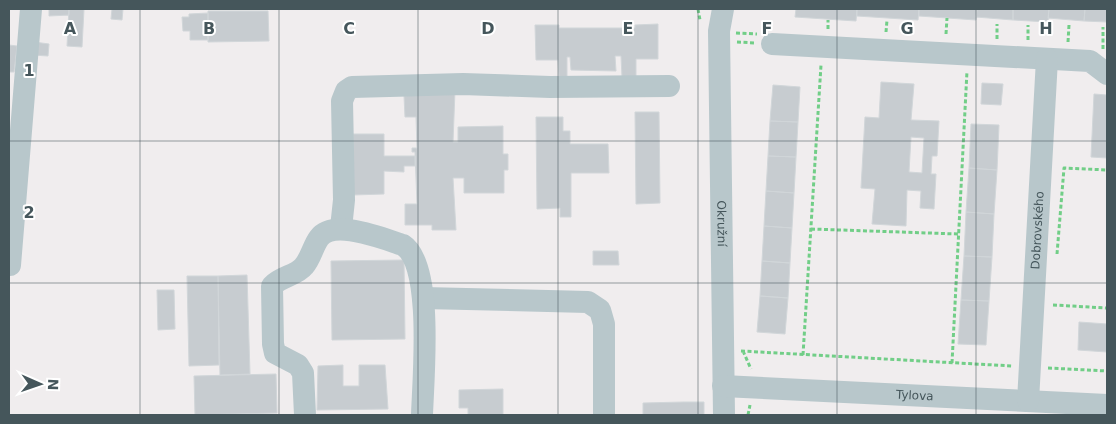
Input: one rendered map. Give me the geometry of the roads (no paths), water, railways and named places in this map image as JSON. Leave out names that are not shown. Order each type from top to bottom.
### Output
[{"type":"street","points":[[10,265],[32,9]]},
{"type":"street","name":"Okružní","points":[[711,9],[727,32]]},
{"type":"street","name":"Okružní","points":[[723,9],[727,32],[724,415]]},
{"type":"street","points":[[766,39],[823,46],[968,54],[1057,54],[1090,61],[1107,74]]},
{"type":"street","name":"Dobrovského","points":[[1037,406],[1042,364],[1057,54]]},
{"type":"street","points":[[341,228],[344,200],[342,102],[346,91],[352,87],[464,84],[550,87],[669,86]]},
{"type":"street","points":[[305,415],[303,373],[298,365],[275,353],[273,344],[272,286],[277,280],[304,265],[319,238],[325,233],[341,228],[370,235],[408,248],[418,268],[423,298],[422,415]]},
{"type":"street","points":[[423,298],[588,302],[600,310],[604,324],[604,415]]},
{"type":"street","name":"Tylova","points":[[723,386],[1037,406],[1107,405]]}]
